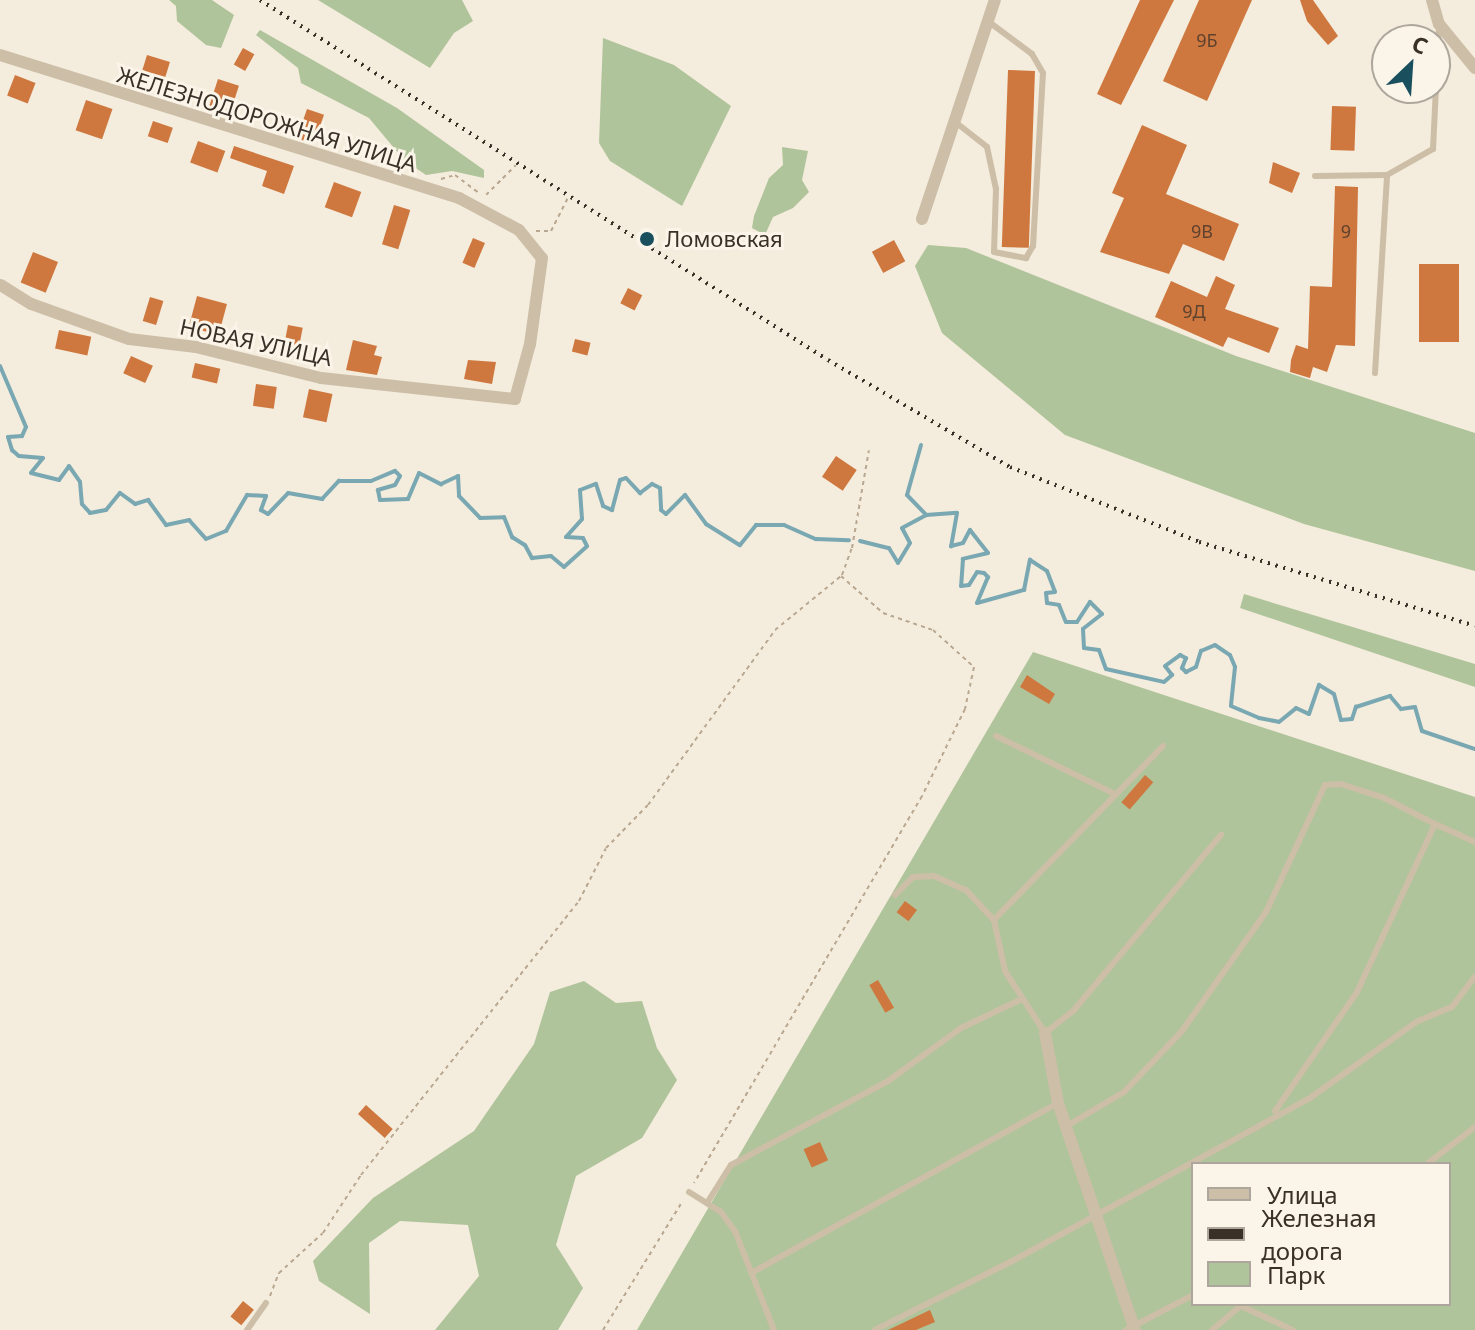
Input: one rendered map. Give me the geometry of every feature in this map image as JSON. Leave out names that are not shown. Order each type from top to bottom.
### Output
[{"type":"street","points":[[922,219],[995,0]]},
{"type":"street","points":[[1432,0],[1439,24]]},
{"type":"street","points":[[1451,39],[1475,68]]},
{"type":"street","name":"ЖЕЛЕЗНОДОРОЖНАЯ УЛИЦА","points":[[0,55],[459,198],[519,230],[542,258],[530,344],[515,399]]},
{"type":"street","name":"НОВАЯ УЛИЦА","points":[[0,285],[31,304],[129,339],[196,347],[321,378],[515,399]]},
{"type":"street","points":[[1045,1033],[1058,1103],[1096,1212],[1131,1329]]},
{"type":"lane","points":[[954,121],[987,147],[996,189],[994,252],[1026,258],[1033,246],[1043,73],[1032,54],[987,20]]},
{"type":"lane","points":[[1315,176],[1387,175],[1433,149],[1435,104]]},
{"type":"lane","points":[[1375,373],[1387,175]]},
{"type":"lane","points":[[996,736],[1115,794]]},
{"type":"lane","points":[[994,920],[1163,746]]},
{"type":"lane","points":[[1065,1127],[1124,1092],[1182,1031],[1266,912],[1325,785],[1335,782],[1384,798],[1475,842]]},
{"type":"lane","points":[[1273,1114],[1357,992],[1435,824]]},
{"type":"lane","points":[[895,895],[913,877],[934,876],[966,890],[994,920],[1005,971],[1020,1000],[1045,1033],[1074,1010],[1221,835]]},
{"type":"lane","points":[[1194,1162],[1231,1143],[1273,1114],[1310,1098],[1416,1022],[1452,1007],[1475,977]]},
{"type":"lane","points":[[707,1203],[731,1165],[888,1081],[961,1028],[1020,1000]]},
{"type":"lane","points":[[753,1272],[1058,1103]]},
{"type":"lane","points":[[1430,1162],[1475,1127]]},
{"type":"lane","points":[[875,1330],[1191,1163]]},
{"type":"lane","points":[[689,1192],[707,1203],[735,1231],[773,1327],[766,1330]]},
{"type":"lane","points":[[1131,1329],[1191,1296]]},
{"type":"lane","points":[[247,1330],[266,1303]]},
{"type":"lane","points":[[1212,1330],[1241,1306]]},
{"type":"lane","points":[[1244,1306],[1293,1330]]},
{"type":"path","points":[[496,189],[516,165]]},
{"type":"path","points":[[551,231],[568,198]]},
{"type":"path","points":[[266,1303],[279,1273],[323,1233],[361,1175],[579,901],[606,848],[648,805],[775,630],[841,576],[852,548],[869,450]]},
{"type":"path","points":[[603,1330],[689,1192],[922,796],[965,709],[974,667],[933,630],[883,613],[841,576]]},
{"type":"green space","points":[[169,0],[212,0],[234,15],[221,48],[206,45],[177,21],[176,6]]},
{"type":"green space","points":[[318,0],[462,0],[473,21],[454,33],[430,68]]},
{"type":"green space","points":[[260,30],[397,108],[484,170],[484,178],[452,171],[426,175],[404,160],[369,118],[301,83],[298,68],[256,35]]},
{"type":"green space","points":[[603,38],[674,65],[731,106],[682,206],[610,161],[599,143]]},
{"type":"green space","points":[[782,147],[808,151],[802,180],[809,192],[793,208],[773,217],[765,235],[752,228],[754,216],[769,178],[783,165]]},
{"type":"green space","points":[[928,245],[966,248],[1236,356],[1475,433],[1475,571],[1304,524],[1065,435],[942,333],[915,266]]},
{"type":"green space","points":[[1244,594],[1475,664],[1475,687],[1240,608]]},
{"type":"green space","points":[[1033,652],[1475,797],[1475,1330],[637,1330]]},
{"type":"green space","points":[[584,981],[616,1003],[642,1001],[657,1048],[677,1080],[642,1138],[576,1176],[556,1245],[583,1288],[558,1330],[435,1330],[479,1276],[468,1225],[400,1221],[369,1243],[370,1314],[319,1281],[313,1261],[373,1198],[474,1131],[534,1044],[550,992]]},
{"type":"building","points":[[1140,0],[1174,0],[1121,105],[1097,94]]},
{"type":"building","points":[[1199,0],[1252,0],[1207,101],[1163,81]]},
{"type":"building","points":[[1300,0],[1313,0],[1338,36],[1328,45],[1307,21]]},
{"type":"building","points":[[243,48],[254,54],[245,71],[234,65]]},
{"type":"building","points":[[147,55],[170,62],[162,88],[139,81]]},
{"type":"building","points":[[1008,70],[1035,71],[1029,248],[1002,247]]},
{"type":"building","points":[[15,75],[36,83],[28,103],[7,96]]},
{"type":"building","points":[[218,79],[239,86],[230,112],[209,106]]},
{"type":"building","points":[[86,100],[112,109],[102,139],[76,130]]},
{"type":"building","points":[[1332,106],[1356,107],[1354,151],[1330,150]]},
{"type":"building","points":[[307,109],[324,115],[314,144],[297,138]]},
{"type":"building","points":[[153,121],[173,128],[168,143],[148,136]]},
{"type":"building","points":[[1142,125],[1187,145],[1166,194],[1239,224],[1224,261],[1183,244],[1169,274],[1100,252],[1124,198],[1112,193]]},
{"type":"building","points":[[198,141],[225,151],[217,173],[190,163]]},
{"type":"building","points":[[234,146],[294,166],[284,194],[262,186],[267,171],[230,158]]},
{"type":"building","points":[[1273,162],[1300,173],[1292,193],[1269,183]]},
{"type":"building","points":[[334,182],[361,192],[352,217],[325,207]]},
{"type":"building","points":[[1335,186],[1358,187],[1355,346],[1336,345],[1327,372],[1313,367],[1310,378],[1290,372],[1291,360],[1296,345],[1308,349],[1310,286],[1332,287]]},
{"type":"building","points":[[394,205],[410,210],[398,249],[382,244]]},
{"type":"building","points":[[473,238],[485,243],[474,268],[462,263]]},
{"type":"building","points":[[894,240],[905,261],[883,273],[872,252]]},
{"type":"building","points":[[33,252],[58,262],[46,293],[21,283]]},
{"type":"building","points":[[1419,264],[1459,264],[1459,342],[1419,342]]},
{"type":"building","points":[[1216,276],[1235,285],[1225,309],[1279,328],[1269,353],[1228,337],[1223,347],[1155,317],[1171,281],[1207,297]]},
{"type":"building","points":[[628,288],[642,295],[635,310],[620,303]]},
{"type":"building","points":[[197,296],[227,304],[219,335],[189,327]]},
{"type":"building","points":[[150,297],[163,301],[156,325],[143,321]]},
{"type":"building","points":[[288,325],[303,328],[297,357],[282,354]]},
{"type":"building","points":[[59,330],[91,337],[87,355],[55,349]]},
{"type":"building","points":[[575,339],[591,343],[587,355],[572,352]]},
{"type":"building","points":[[353,340],[377,346],[374,355],[382,357],[377,375],[346,370]]},
{"type":"building","points":[[131,356],[153,366],[145,383],[123,373]]},
{"type":"building","points":[[468,360],[496,362],[492,384],[464,379]]},
{"type":"building","points":[[195,363],[220,369],[217,383],[192,378]]},
{"type":"building","points":[[256,384],[277,387],[274,409],[253,406]]},
{"type":"building","points":[[309,389],[332,394],[326,422],[303,417]]},
{"type":"building","points":[[836,456],[857,470],[843,491],[822,477]]},
{"type":"building","points":[[1027,675],[1055,694],[1049,704],[1020,687]]},
{"type":"building","points":[[1145,775],[1153,782],[1130,809],[1121,802]]},
{"type":"building","points":[[905,901],[917,910],[909,921],[897,912]]},
{"type":"building","points":[[878,980],[894,1008],[885,1013],[869,985]]},
{"type":"building","points":[[366,1105],[393,1129],[385,1138],[358,1114]]},
{"type":"building","points":[[820,1142],[828,1160],[812,1168],[804,1149]]},
{"type":"building","points":[[243,1301],[254,1310],[241,1325],[230,1317]]},
{"type":"building","points":[[930,1310],[935,1322],[916,1330],[888,1330]]},
{"type":"waterway","points":[[0,366],[26,427],[22,436],[8,437],[12,450],[19,456],[43,458],[31,473],[59,480],[69,466],[80,482],[82,504],[90,513],[106,510],[120,493],[135,504],[148,500],[166,525],[189,520],[206,539],[226,531],[247,495],[266,496],[261,510],[268,514],[288,493],[322,499],[339,481],[371,481],[395,471],[400,476],[395,485],[378,490],[380,500],[408,499],[419,473],[441,484],[458,476],[459,496],[480,518],[504,517],[512,537],[525,545],[532,558],[551,556],[564,567],[587,546],[583,538],[566,537],[582,519],[580,490],[596,484],[603,506],[612,510],[620,480],[626,478],[640,493],[652,484],[660,488],[661,510],[666,514],[685,495],[706,524],[740,545],[756,525],[784,525],[816,539],[849,540]]},
{"type":"waterway","points":[[921,445],[907,495],[926,515]]},
{"type":"waterway","points":[[860,541],[889,548],[898,563],[910,543],[902,528],[926,515],[957,513],[951,546],[963,543],[970,530],[988,553],[963,559],[961,586],[969,585],[977,572],[988,577],[977,603],[1024,590],[1030,560],[1047,571],[1055,592],[1046,593],[1047,603],[1059,605],[1066,622],[1077,622],[1090,602],[1102,614],[1083,629],[1084,648],[1099,650],[1106,669],[1164,682],[1172,675],[1165,666],[1180,655],[1186,658],[1182,668],[1186,672],[1196,667],[1201,651],[1215,645],[1230,655],[1235,667],[1231,706],[1259,718],[1279,722],[1296,708],[1309,714],[1319,685],[1334,694],[1341,720],[1352,719],[1356,707],[1390,696],[1401,709],[1415,707],[1422,731],[1475,749]]},
{"type":"railway","points":[[260,0],[828,360],[1010,467],[1199,542],[1475,626]]},
{"type":"place","name":"Ломовская","points":[[647,239]]}]
